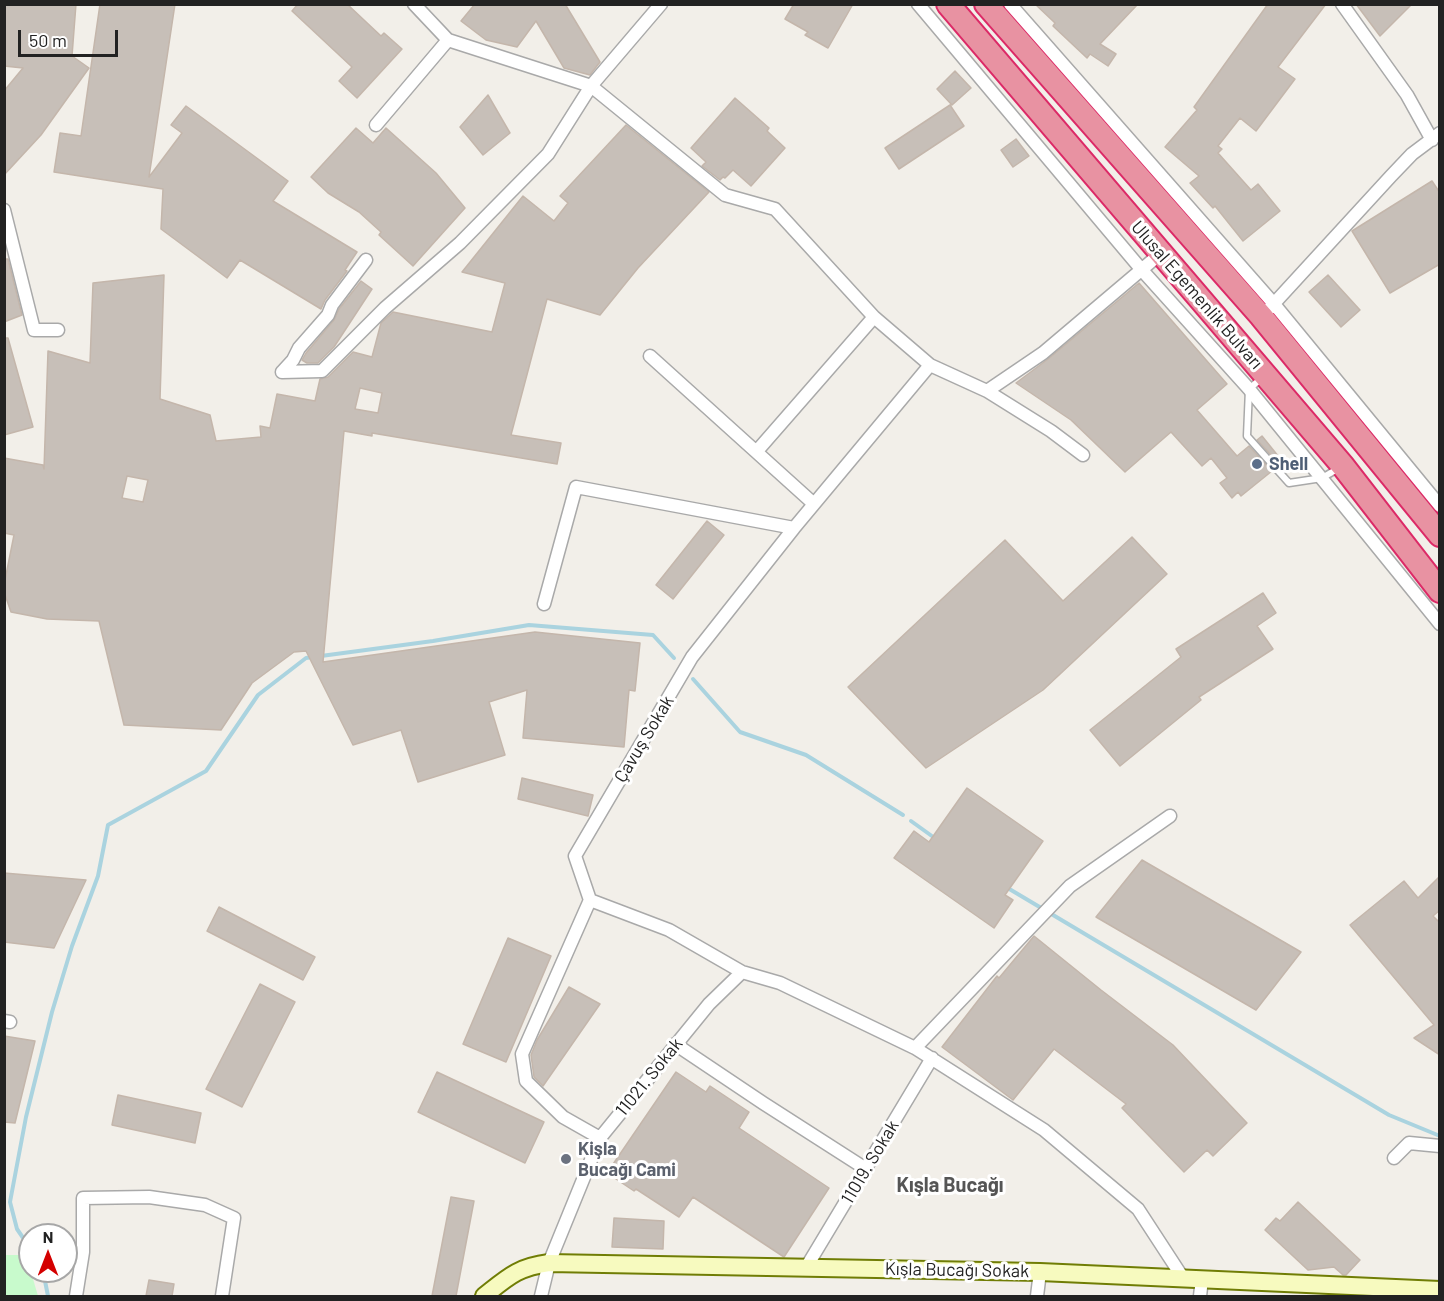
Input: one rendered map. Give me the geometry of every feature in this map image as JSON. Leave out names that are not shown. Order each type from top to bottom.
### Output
[{"type":"highway","name":"Ulusal Egemenlik Bulvarı","points":[[948,4],[1160,254],[1257,382],[1343,466],[1440,591]]},
{"type":"highway","name":"Ulusal Egemenlik Bulvarı","points":[[986,4],[1268,310],[1440,535]]},
{"type":"street","points":[[414,4],[448,40],[591,86],[725,195],[775,209],[874,317],[930,365],[987,391],[1083,455]]},
{"type":"street","points":[[366,260],[332,305],[328,315],[299,348],[293,360],[282,372],[322,371],[385,308],[460,243],[548,154],[591,86],[661,4]]},
{"type":"street","points":[[918,4],[1142,269],[1257,382],[1322,478],[1440,624]]},
{"type":"street","points":[[1010,4],[1268,310],[1440,506]]},
{"type":"street","points":[[1268,310],[1412,154],[1436,136],[1342,4]]},
{"type":"street","points":[[376,125],[448,40]]},
{"type":"street","points":[[4,210],[34,330],[58,330]]},
{"type":"street","points":[[987,391],[1043,353],[1160,254]]},
{"type":"street","points":[[757,451],[874,317]]},
{"type":"street","points":[[650,356],[814,504]]},
{"type":"street","name":"Çavuş Sokak","points":[[590,900],[575,856],[692,657],[794,528],[930,365]]},
{"type":"street","points":[[544,604],[576,487],[794,528]]},
{"type":"street","points":[[915,1048],[1070,886],[1170,816]]},
{"type":"street","points":[[600,1138],[563,1118],[526,1081],[522,1054],[590,900],[669,930],[742,972],[780,983],[932,1058],[1044,1130],[1138,1209],[1183,1278]]},
{"type":"street","name":"11021. Sokak","points":[[541,1296],[549,1263],[600,1138],[709,1004],[742,972]]},
{"type":"street","points":[[675,1044],[866,1169]]},
{"type":"street","name":"11019. Sokak","points":[[807,1266],[932,1058]]},
{"type":"street","points":[[1394,1158],[1409,1143],[1440,1146]]},
{"type":"street","points":[[76,1296],[82,1252],[83,1198],[149,1197],[205,1204],[234,1218],[222,1296]]},
{"type":"street","name":"Kışla Bucağı Sokak","points":[[484,1296],[509,1276],[528,1266],[549,1263],[1040,1272],[1440,1290]]},
{"type":"street","points":[[1037,1296],[1040,1272]]},
{"type":"street","points":[[1200,1296],[1202,1279]]},
{"type":"lane","points":[[1257,382],[1247,436],[1289,483],[1322,478],[1343,466]]},
{"type":"green space","points":[[5,1255],[18,1255],[18,1283],[34,1283],[38,1296],[5,1296]]},
{"type":"building","points":[[4,4],[76,4],[72,56],[89,68],[41,135],[4,175],[4,91],[23,68],[4,66]]},
{"type":"building","points":[[100,4],[175,4],[149,177],[182,133],[171,125],[186,106],[288,181],[273,201],[357,252],[321,309],[240,260],[227,278],[161,229],[163,189],[54,172],[60,133],[81,136]]},
{"type":"building","points":[[298,4],[347,4],[381,36],[384,33],[402,49],[357,98],[339,81],[352,67],[292,11]]},
{"type":"building","points":[[475,4],[565,4],[600,62],[590,75],[564,68],[536,21],[517,47],[486,40],[461,21]]},
{"type":"building","points":[[794,4],[853,4],[828,48],[805,35],[808,32],[785,19]]},
{"type":"building","points":[[1035,4],[1138,4],[1100,44],[1116,54],[1108,66],[1090,54],[1087,58],[1053,26],[1055,23]]},
{"type":"building","points":[[1268,4],[1326,4],[1278,67],[1295,79],[1256,131],[1240,118],[1218,146],[1222,149],[1218,153],[1251,190],[1258,184],[1280,211],[1243,241],[1215,206],[1213,208],[1190,183],[1199,176],[1165,147],[1197,110],[1194,107]]},
{"type":"building","points":[[1356,4],[1412,4],[1380,36]]},
{"type":"building","points":[[955,71],[971,88],[952,105],[937,89]]},
{"type":"building","points":[[488,95],[510,133],[483,155],[460,127]]},
{"type":"building","points":[[735,98],[769,128],[767,131],[785,148],[751,186],[733,170],[720,180],[702,166],[706,162],[691,148]]},
{"type":"building","points":[[950,105],[964,126],[899,169],[885,148]]},
{"type":"building","points":[[626,125],[709,192],[638,268],[600,315],[547,299],[511,435],[561,443],[557,464],[372,433],[372,436],[344,431],[323,662],[535,632],[640,643],[635,691],[629,690],[624,747],[523,738],[527,690],[489,702],[505,755],[418,782],[401,730],[353,745],[306,651],[294,652],[252,683],[221,730],[124,725],[99,621],[47,619],[11,612],[4,585],[14,535],[4,533],[4,458],[43,465],[44,469],[48,351],[90,363],[93,283],[164,275],[160,399],[210,415],[216,441],[261,437],[260,426],[270,428],[277,394],[315,401],[320,379],[328,377],[353,352],[372,357],[381,323],[393,312],[492,332],[505,283],[462,272],[523,196],[554,221],[568,203],[560,196]],"holes":[[[360,388],[382,393],[378,413],[355,409]],[[127,476],[148,480],[143,502],[122,498]]]},
{"type":"building","points":[[356,128],[373,143],[386,128],[436,173],[465,208],[413,266],[379,235],[381,232],[359,212],[328,193],[311,177]]},
{"type":"building","points":[[1016,139],[1029,156],[1013,167],[1001,150]]},
{"type":"building","points":[[1432,181],[1440,193],[1440,264],[1390,293],[1352,231]]},
{"type":"building","points":[[4,259],[8,259],[22,315],[4,322]]},
{"type":"building","points":[[1328,275],[1360,310],[1341,327],[1309,292]]},
{"type":"building","points":[[361,281],[372,289],[334,347],[318,363],[307,363],[302,360],[334,320],[339,309]]},
{"type":"building","points":[[1139,283],[1227,384],[1197,410],[1237,456],[1249,446],[1272,471],[1241,496],[1238,492],[1232,498],[1220,483],[1227,478],[1211,458],[1202,466],[1171,432],[1125,472],[1071,420],[1016,383]]},
{"type":"building","points":[[4,338],[8,338],[33,427],[4,435]]},
{"type":"building","points":[[1262,436],[1283,462],[1280,465],[1257,440]]},
{"type":"building","points":[[707,521],[724,535],[673,599],[656,585]]},
{"type":"building","points":[[1132,537],[1167,574],[1043,690],[926,768],[848,687],[1005,540],[1063,601]]},
{"type":"building","points":[[1263,593],[1276,613],[1257,626],[1273,649],[1199,697],[1201,700],[1120,766],[1090,730],[1181,657],[1176,649]]},
{"type":"building","points":[[522,778],[593,795],[588,816],[518,799]]},
{"type":"building","points":[[967,788],[1043,841],[1005,895],[1013,900],[994,928],[894,858],[914,831],[929,842]]},
{"type":"building","points":[[1142,860],[1301,952],[1256,1010],[1096,917]]},
{"type":"building","points":[[4,873],[86,880],[54,948],[4,942]]},
{"type":"building","points":[[1440,876],[1440,910],[1433,916],[1440,923],[1440,1055],[1414,1038],[1434,1025],[1350,925],[1404,881],[1418,898]]},
{"type":"building","points":[[219,907],[315,957],[303,980],[207,931]]},
{"type":"building","points":[[1034,936],[1173,1045],[1247,1123],[1213,1156],[1207,1150],[1184,1172],[1122,1108],[1126,1104],[1054,1049],[1013,1100],[942,1047],[997,976],[999,978]]},
{"type":"building","points":[[508,938],[551,956],[506,1062],[463,1044]]},
{"type":"building","points":[[260,984],[295,1002],[242,1107],[206,1089]]},
{"type":"building","points":[[569,987],[600,1004],[543,1086],[534,1077],[531,1055],[537,1040]]},
{"type":"building","points":[[4,1036],[35,1041],[15,1123],[4,1122]]},
{"type":"building","points":[[437,1072],[544,1122],[525,1163],[418,1112]]},
{"type":"building","points":[[676,1072],[706,1092],[710,1086],[749,1112],[739,1128],[829,1188],[784,1257],[693,1197],[679,1217],[607,1173]]},
{"type":"building","points":[[118,1095],[201,1113],[195,1143],[112,1125]]},
{"type":"building","points":[[451,1197],[474,1201],[456,1296],[432,1296]]},
{"type":"building","points":[[1298,1202],[1360,1260],[1346,1275],[1334,1267],[1308,1270],[1265,1230],[1276,1218],[1280,1221]]},
{"type":"building","points":[[614,1218],[664,1221],[663,1249],[612,1247]]},
{"type":"building","points":[[149,1280],[174,1284],[172,1296],[146,1296]]},
{"type":"waterway","points":[[18,1230],[10,1202],[26,1117],[52,1012],[72,946],[98,876],[108,825],[206,771],[258,695],[306,658],[529,625],[653,635],[674,658]]},
{"type":"waterway","points":[[693,679],[740,732],[806,755],[903,815]]},
{"type":"waterway","points":[[911,821],[936,839]]},
{"type":"waterway","points":[[1006,887],[1389,1115],[1440,1136]]},
{"type":"waterway","points":[[45,1283],[48,1296]]},
{"type":"place","name":"Shell","points":[[1257,464]]},
{"type":"place","name":"Kişla Bucağı Cami","points":[[566,1159]]},
{"type":"district","name":"Kışla Bucağı","points":[[950,1185]]}]
